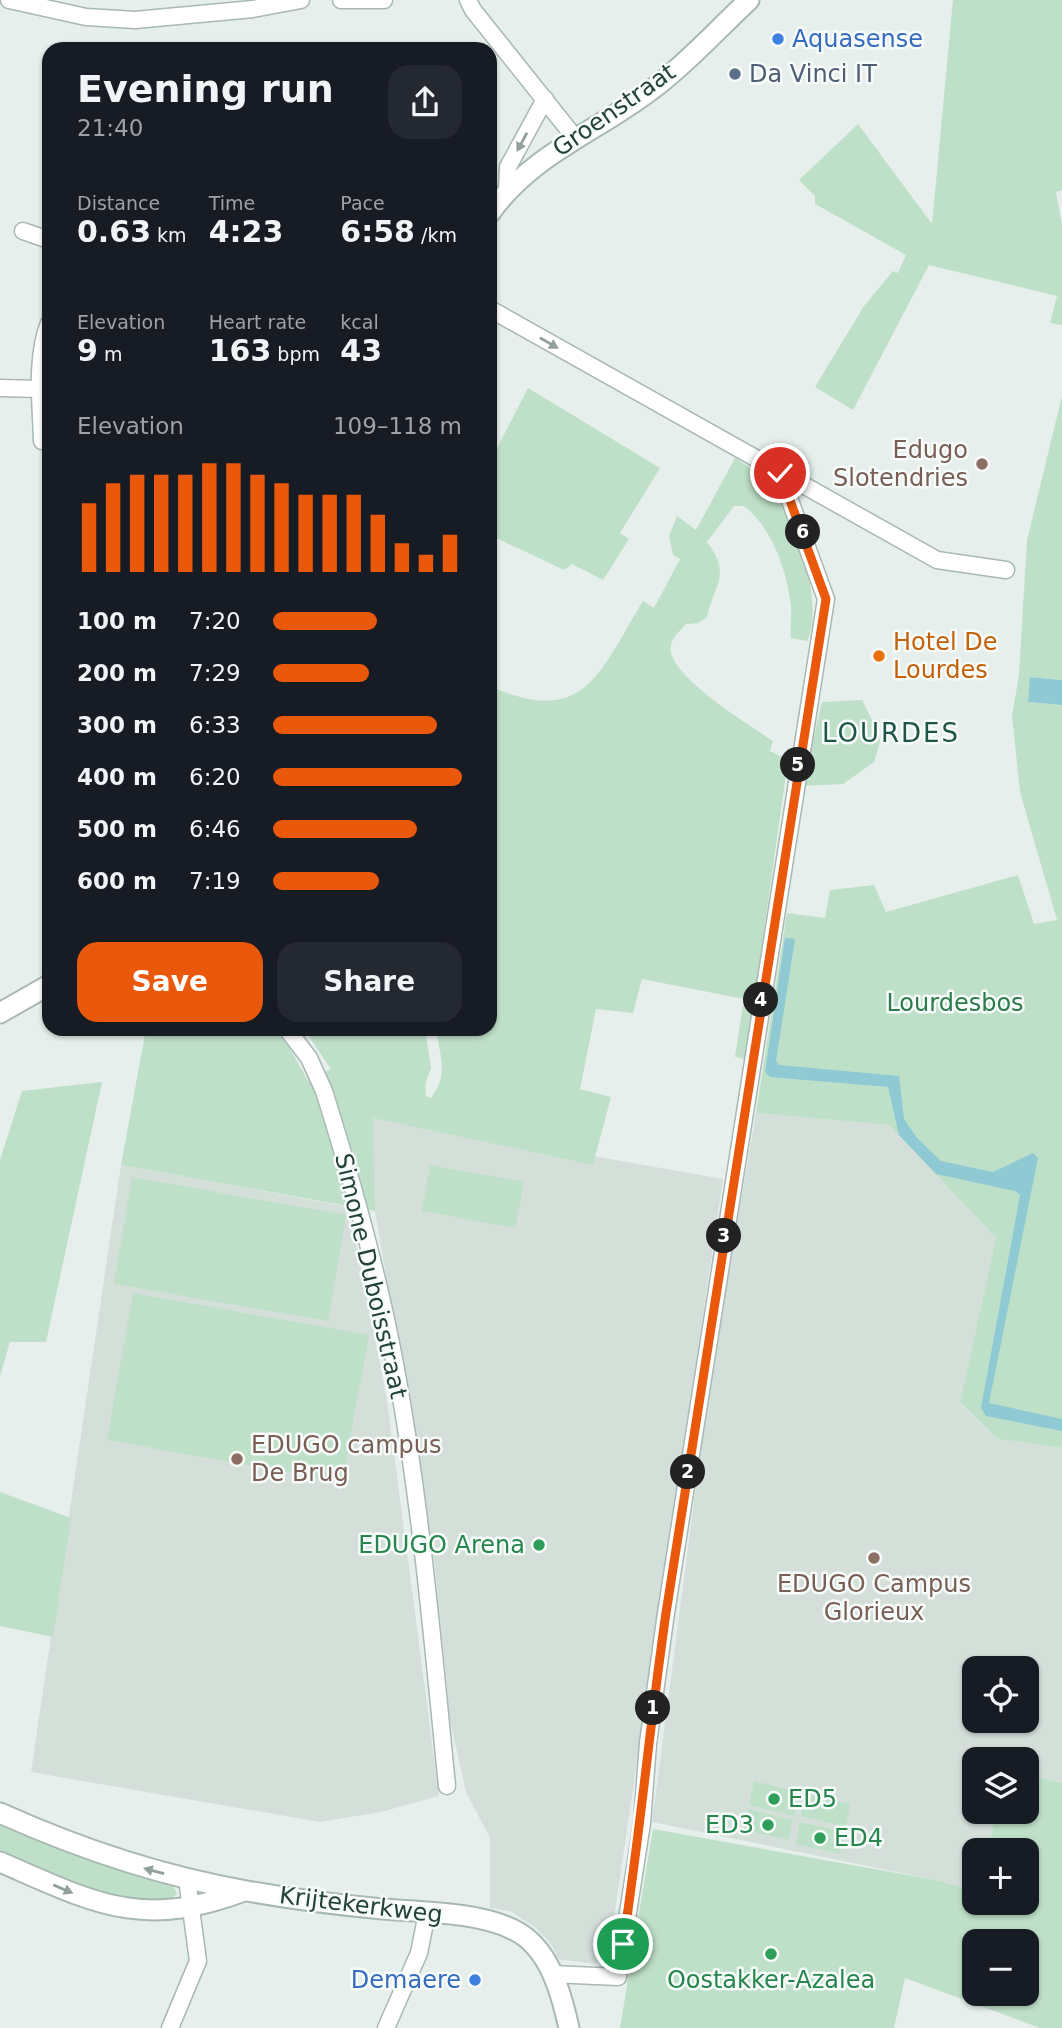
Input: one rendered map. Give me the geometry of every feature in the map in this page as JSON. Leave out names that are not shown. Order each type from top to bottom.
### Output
[{"type":"street","points":[[9,0],[86,17],[135,20],[253,9],[301,0]]},
{"type":"street","points":[[341,0],[384,0]]},
{"type":"street","points":[[468,0],[472,10],[576,139]]},
{"type":"street","name":"Groenstraat","points":[[497,203],[507,188],[659,85],[749,0]]},
{"type":"street","name":"Groenstraat","points":[[507,188],[508,167],[544,99]]},
{"type":"street","points":[[23,231],[42,238]]},
{"type":"street","points":[[497,313],[937,560],[1006,570]]},
{"type":"street","points":[[42,362],[42,441]]},
{"type":"street","points":[[0,388],[40,389]]},
{"type":"street","points":[[552,1973],[618,1977],[642,1823],[648,1743],[666,1613],[826,599],[780,473]]},
{"type":"street","points":[[0,1013],[42,989]]},
{"type":"street","name":"Simone Duboisstraat","points":[[292,1036],[309,1058],[327,1100],[376,1280],[395,1364],[415,1488],[447,1786]]},
{"type":"street","name":"Krijtekerkweg","points":[[0,1813],[70,1844],[187,1879],[244,1891],[477,1920],[513,1929],[541,1952],[552,1973],[569,2028]]},
{"type":"street","name":"Krijtekerkweg","points":[[0,1862],[92,1901],[121,1909],[190,1906],[244,1891]]},
{"type":"street","points":[[170,2028],[198,1961],[187,1879]]},
{"type":"street","points":[[386,2028],[419,1953],[427,1913]]},
{"type":"shaded area","name":"EDUGO Campus Glorieux","points":[[756,1113],[889,1125],[996,1238],[960,1404],[998,1439],[1062,1448],[1062,1783],[1039,1778],[1039,1747],[962,1747],[962,1824],[993,1824],[990,1838],[962,1838],[962,1887],[652,1822],[710,1381]]},
{"type":"shaded area","points":[[372,1117],[723,1179],[611,1938],[608,1953],[595,1964],[558,1959],[552,1945],[536,1928],[510,1911],[490,1908],[490,1838],[466,1792],[450,1720],[435,1565],[375,1211]]},
{"type":"shaded area","name":"EDUGO campus De Brug","points":[[121,1165],[344,1206],[356,1243],[387,1400],[439,1796],[381,1812],[320,1822],[31,1772]]},
{"type":"green space","points":[[953,0],[1062,0],[1062,190],[1056,192],[1062,225],[1062,325],[1050,323],[1057,296],[929,265],[853,410],[815,387],[864,306],[893,271],[898,273],[906,255],[815,204],[815,196],[799,180],[858,124],[932,224]]},
{"type":"green space","points":[[528,388],[660,468],[620,533],[629,539],[603,580],[572,564],[564,570],[497,538],[497,448]]},
{"type":"green space","name":"Lourdesbos","points":[[1062,396],[1062,680],[1031,677],[1028,702],[1062,705],[1062,1448],[998,1439],[960,1403],[996,1238],[889,1125],[756,1113],[787,913],[825,918],[830,890],[874,885],[886,912],[1018,875],[1034,924],[1057,920],[1020,792],[1012,716],[1019,675],[1027,540]]},
{"type":"green space","points":[[735,458],[764,480],[781,503],[805,563],[813,606],[812,625],[807,641],[791,638],[791,605],[782,564],[770,538],[754,515],[744,506],[734,506],[707,542],[720,570],[707,617],[698,623],[686,624],[670,648],[676,663],[686,676],[731,713],[773,741],[770,751],[788,760],[746,1059],[735,1057],[744,999],[642,979],[633,1013],[596,1009],[580,1089],[611,1097],[593,1165],[373,1118],[375,1211],[121,1165],[145,1036],[280,1036],[308,1081],[331,1069],[309,1036],[426,1036],[431,1068],[425,1085],[426,1096],[431,1098],[442,1073],[437,1036],[497,1036],[497,688],[522,697],[548,701],[569,697],[586,686],[614,651],[643,601],[654,608],[680,559],[673,555],[669,536],[677,516],[696,530]]},
{"type":"green space","points":[[862,700],[878,732],[880,742],[874,762],[843,784],[802,786],[822,702]]},
{"type":"green space","points":[[102,1082],[46,1342],[10,1342],[0,1376],[0,1160],[22,1091]]},
{"type":"green space","points":[[430,1165],[524,1182],[515,1228],[422,1211]]},
{"type":"green space","points":[[132,1177],[346,1215],[328,1321],[114,1284]]},
{"type":"green space","points":[[133,1293],[369,1335],[342,1482],[107,1440]]},
{"type":"green space","points":[[0,1492],[71,1518],[53,1637],[0,1626]]},
{"type":"green space","name":"Oostakker-Azalea","points":[[1039,1778],[1062,1783],[1062,2028],[1040,2028],[981,2006],[1039,2006],[1039,1929],[962,1929],[962,1999],[905,1978],[894,2028],[620,2028],[653,1829],[936,1880],[962,1887],[962,1915],[1039,1915],[1039,1838],[990,1838],[993,1824],[1039,1824]]},
{"type":"green space","name":"ED5","points":[[754,1781],[799,1792],[794,1816],[749,1805]]},
{"type":"green space","points":[[805,1794],[850,1804],[846,1827],[801,1816]]},
{"type":"green space","name":"ED3","points":[[748,1809],[793,1820],[789,1840],[744,1830]]},
{"type":"green space","points":[[0,1820],[71,1853],[172,1883],[177,1894],[167,1903],[122,1903],[0,1854]]},
{"type":"green space","name":"ED4","points":[[800,1822],[845,1832],[840,1854],[795,1844]]},
{"type":"water","points":[[1030,677],[1062,680],[1062,705],[1028,702]]},
{"type":"water","points":[[785,938],[795,939],[776,1061],[779,1065],[899,1076],[904,1119],[917,1138],[941,1161],[993,1172],[1033,1153],[1038,1158],[989,1403],[1062,1419],[1062,1431],[986,1416],[981,1408],[1020,1195],[1015,1191],[936,1174],[899,1135],[888,1087],[770,1077],[765,1072]]},
{"type":"place","name":"Aquasense","points":[[778,39]]},
{"type":"place","name":"Da Vinci IT","points":[[735,74]]},
{"type":"place","name":"Edugo Slotendries","points":[[982,464]]},
{"type":"place","name":"Hotel De Lourdes","points":[[879,656]]},
{"type":"place","name":"EDUGO campus De Brug","points":[[237,1459]]},
{"type":"place","name":"EDUGO Arena","points":[[539,1545]]},
{"type":"place","name":"EDUGO Campus Glorieux","points":[[874,1558]]},
{"type":"place","name":"ED5","points":[[774,1799]]},
{"type":"place","name":"ED3","points":[[768,1825]]},
{"type":"place","name":"ED4","points":[[820,1838]]},
{"type":"place","name":"Oostakker-Azalea","points":[[771,1954]]},
{"type":"place","name":"Demaere","points":[[475,1980]]},
{"type":"district","name":"LOURDES","points":[[891,733]]},
{"type":"route","points":[[623,1944],[642,1823],[648,1743],[666,1613],[793,791],[820,648],[826,599],[780,473]]}]
